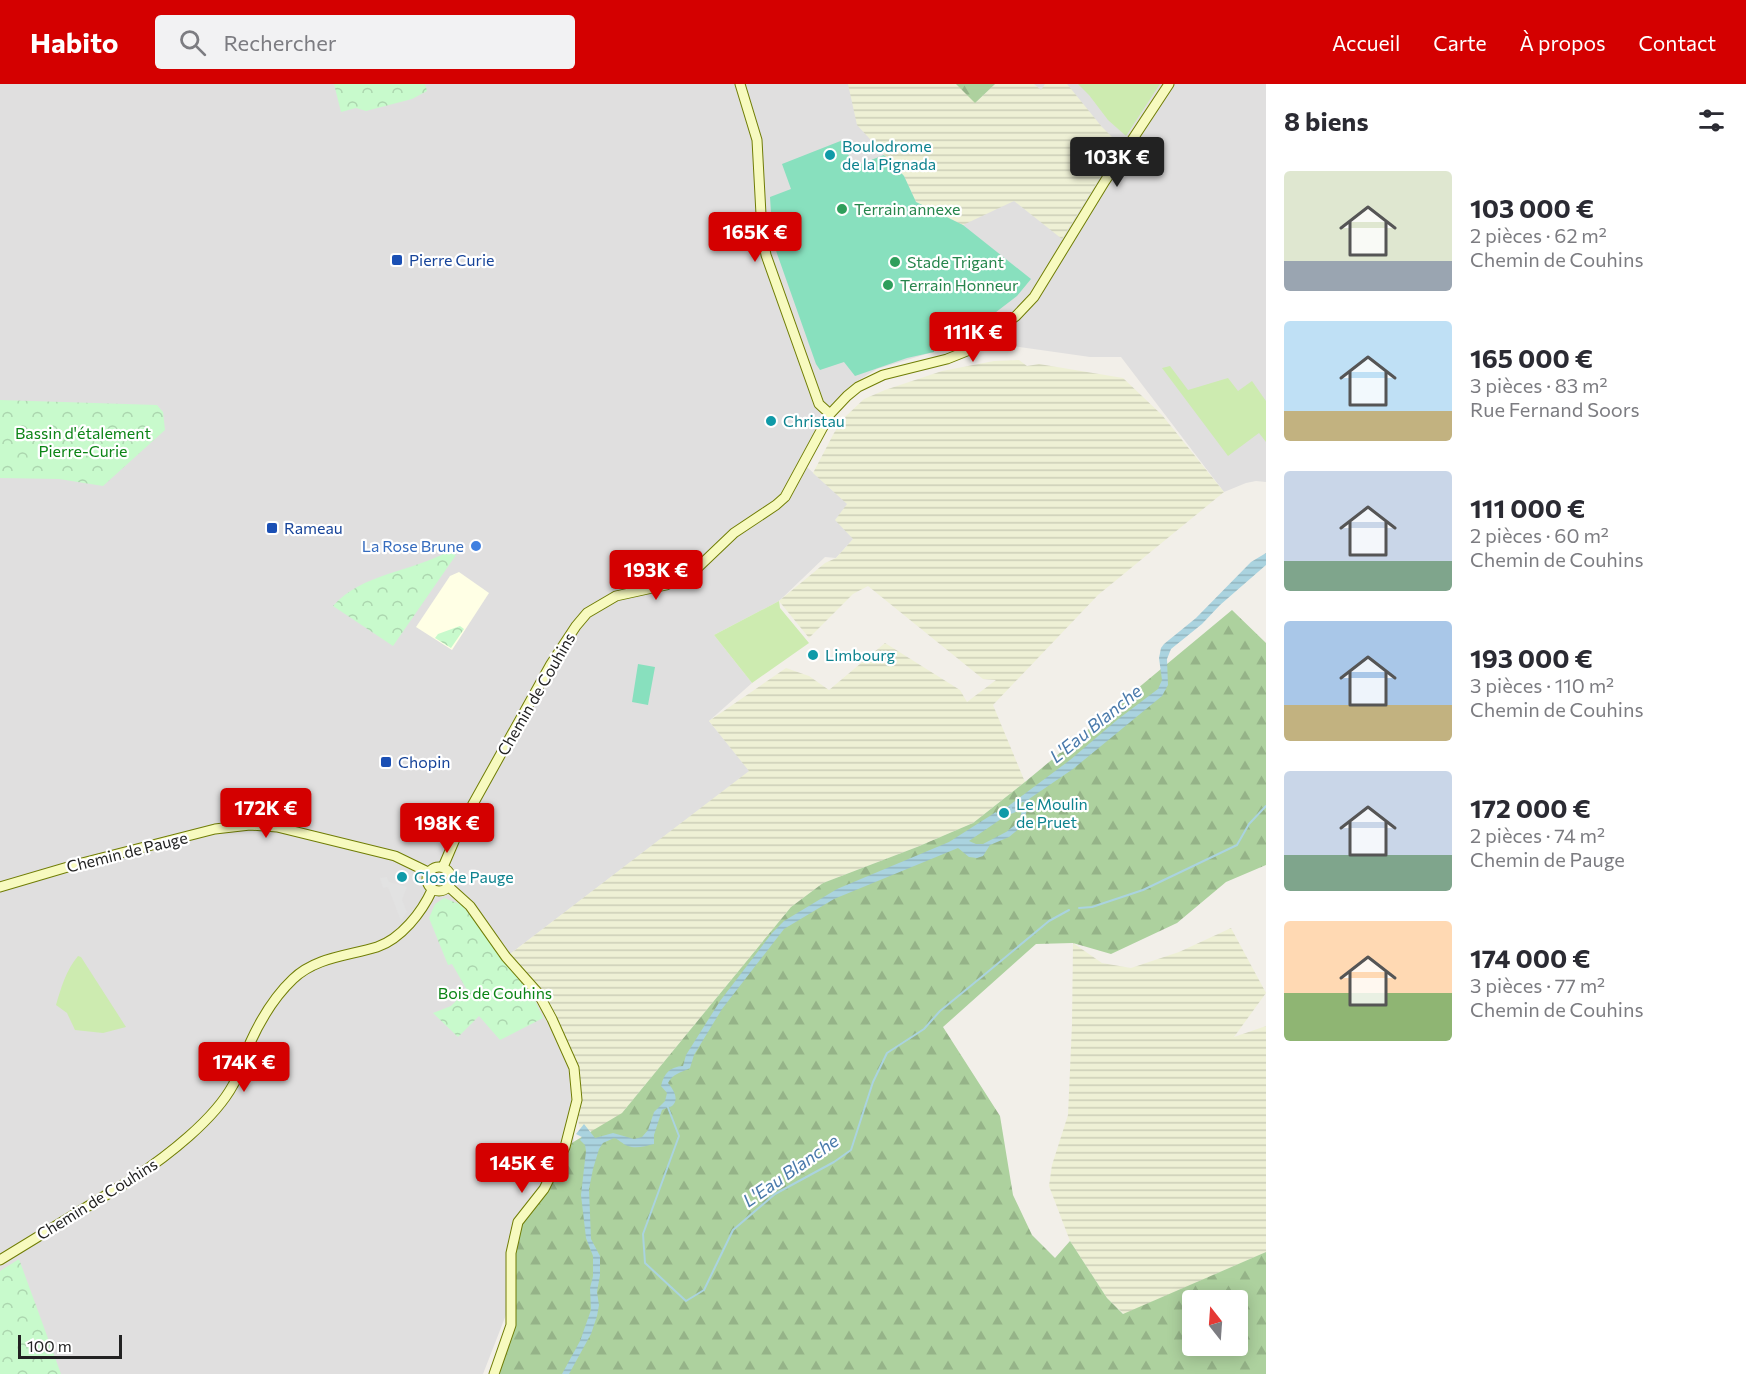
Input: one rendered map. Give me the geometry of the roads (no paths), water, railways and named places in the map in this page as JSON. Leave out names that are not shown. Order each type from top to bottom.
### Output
[{"type":"street","points":[[740,84],[757,140],[762,232],[766,255],[819,404],[830,414]]},
{"type":"street","name":"Chemin de Couhins","points":[[443,867],[458,832],[551,664],[583,617],[616,596],[666,585],[690,575],[734,534],[781,501],[792,487],[830,414],[847,396],[883,375],[947,359],[967,351],[1024,309],[1034,297],[1169,84]]},
{"type":"street","name":"Chemin de Pauge","points":[[0,887],[205,832],[250,825],[277,827],[395,856],[428,872]]},
{"type":"street","points":[[435,867],[443,867],[451,876],[449,887],[442,891],[432,890],[427,881],[428,872],[435,867]]},
{"type":"street","points":[[449,887],[470,906],[506,957],[538,993],[574,1068],[577,1100],[565,1147],[544,1189],[518,1222],[511,1253],[511,1325],[494,1374]]},
{"type":"street","name":"Chemin de Couhins","points":[[0,1260],[134,1178],[178,1144],[224,1100],[235,1083],[261,1023],[292,979],[318,962],[388,942],[419,915],[432,890]]},
{"type":"water","points":[[1266,553],[1266,565],[1202,624],[1171,649],[1167,659],[1168,685],[1162,696],[1073,769],[1029,799],[1022,826],[1009,837],[990,845],[983,856],[977,858],[969,857],[958,848],[834,899],[784,929],[722,1009],[694,1055],[690,1068],[675,1075],[668,1083],[676,1097],[672,1106],[662,1110],[654,1135],[654,1144],[631,1147],[614,1138],[603,1143],[599,1149],[589,1189],[591,1239],[600,1256],[597,1292],[599,1305],[591,1334],[569,1374],[562,1374],[580,1341],[591,1310],[590,1288],[593,1276],[593,1256],[586,1238],[581,1195],[586,1151],[585,1145],[580,1140],[582,1137],[576,1134],[584,1124],[595,1138],[613,1133],[634,1139],[642,1137],[648,1130],[654,1112],[665,1101],[667,1093],[661,1086],[666,1074],[671,1069],[683,1066],[686,1055],[720,1001],[772,933],[784,921],[837,889],[949,842],[996,812],[1001,819],[969,841],[983,844],[1019,822],[1024,802],[1018,811],[1011,814],[1007,807],[1158,689],[1162,680],[1159,658],[1164,644],[1196,618],[1251,562]]},
{"type":"waterway","name":"L'Eau Blanche","points":[[1079,908],[1092,907],[1143,890],[1237,845],[1249,824],[1266,806]]},
{"type":"waterway","name":"L'Eau Blanche","points":[[998,816],[1011,808]]},
{"type":"waterway","name":"L'Eau Blanche","points":[[667,1105],[679,1136],[643,1234],[645,1263],[686,1301],[704,1290],[733,1230],[775,1194],[834,1162],[851,1150],[873,1082],[887,1053],[924,1029],[940,1011],[1049,921],[1069,910]]},
{"type":"place","name":"Boulodrome de la Pignada","points":[[830,155]]},
{"type":"place","name":"Terrain annexe","points":[[842,209]]},
{"type":"place","name":"Pierre Curie","points":[[397,260]]},
{"type":"place","name":"Stade Trigant","points":[[895,262]]},
{"type":"place","name":"Terrain Honneur","points":[[888,285]]},
{"type":"place","name":"Christau","points":[[771,421]]},
{"type":"place","name":"Rameau","points":[[272,528]]},
{"type":"place","name":"La Rose Brune","points":[[476,546]]},
{"type":"place","name":"Limbourg","points":[[813,655]]},
{"type":"place","name":"Chopin","points":[[386,762]]},
{"type":"place","name":"Le Moulin de Pruet","points":[[1004,813]]},
{"type":"place","name":"Clos de Pauge","points":[[402,877]]},
{"type":"park label","name":"Bassin d'étalement Pierre-Curie","points":[[83,442]]},
{"type":"park label","name":"Bois de Couhins","points":[[495,993]]}]
